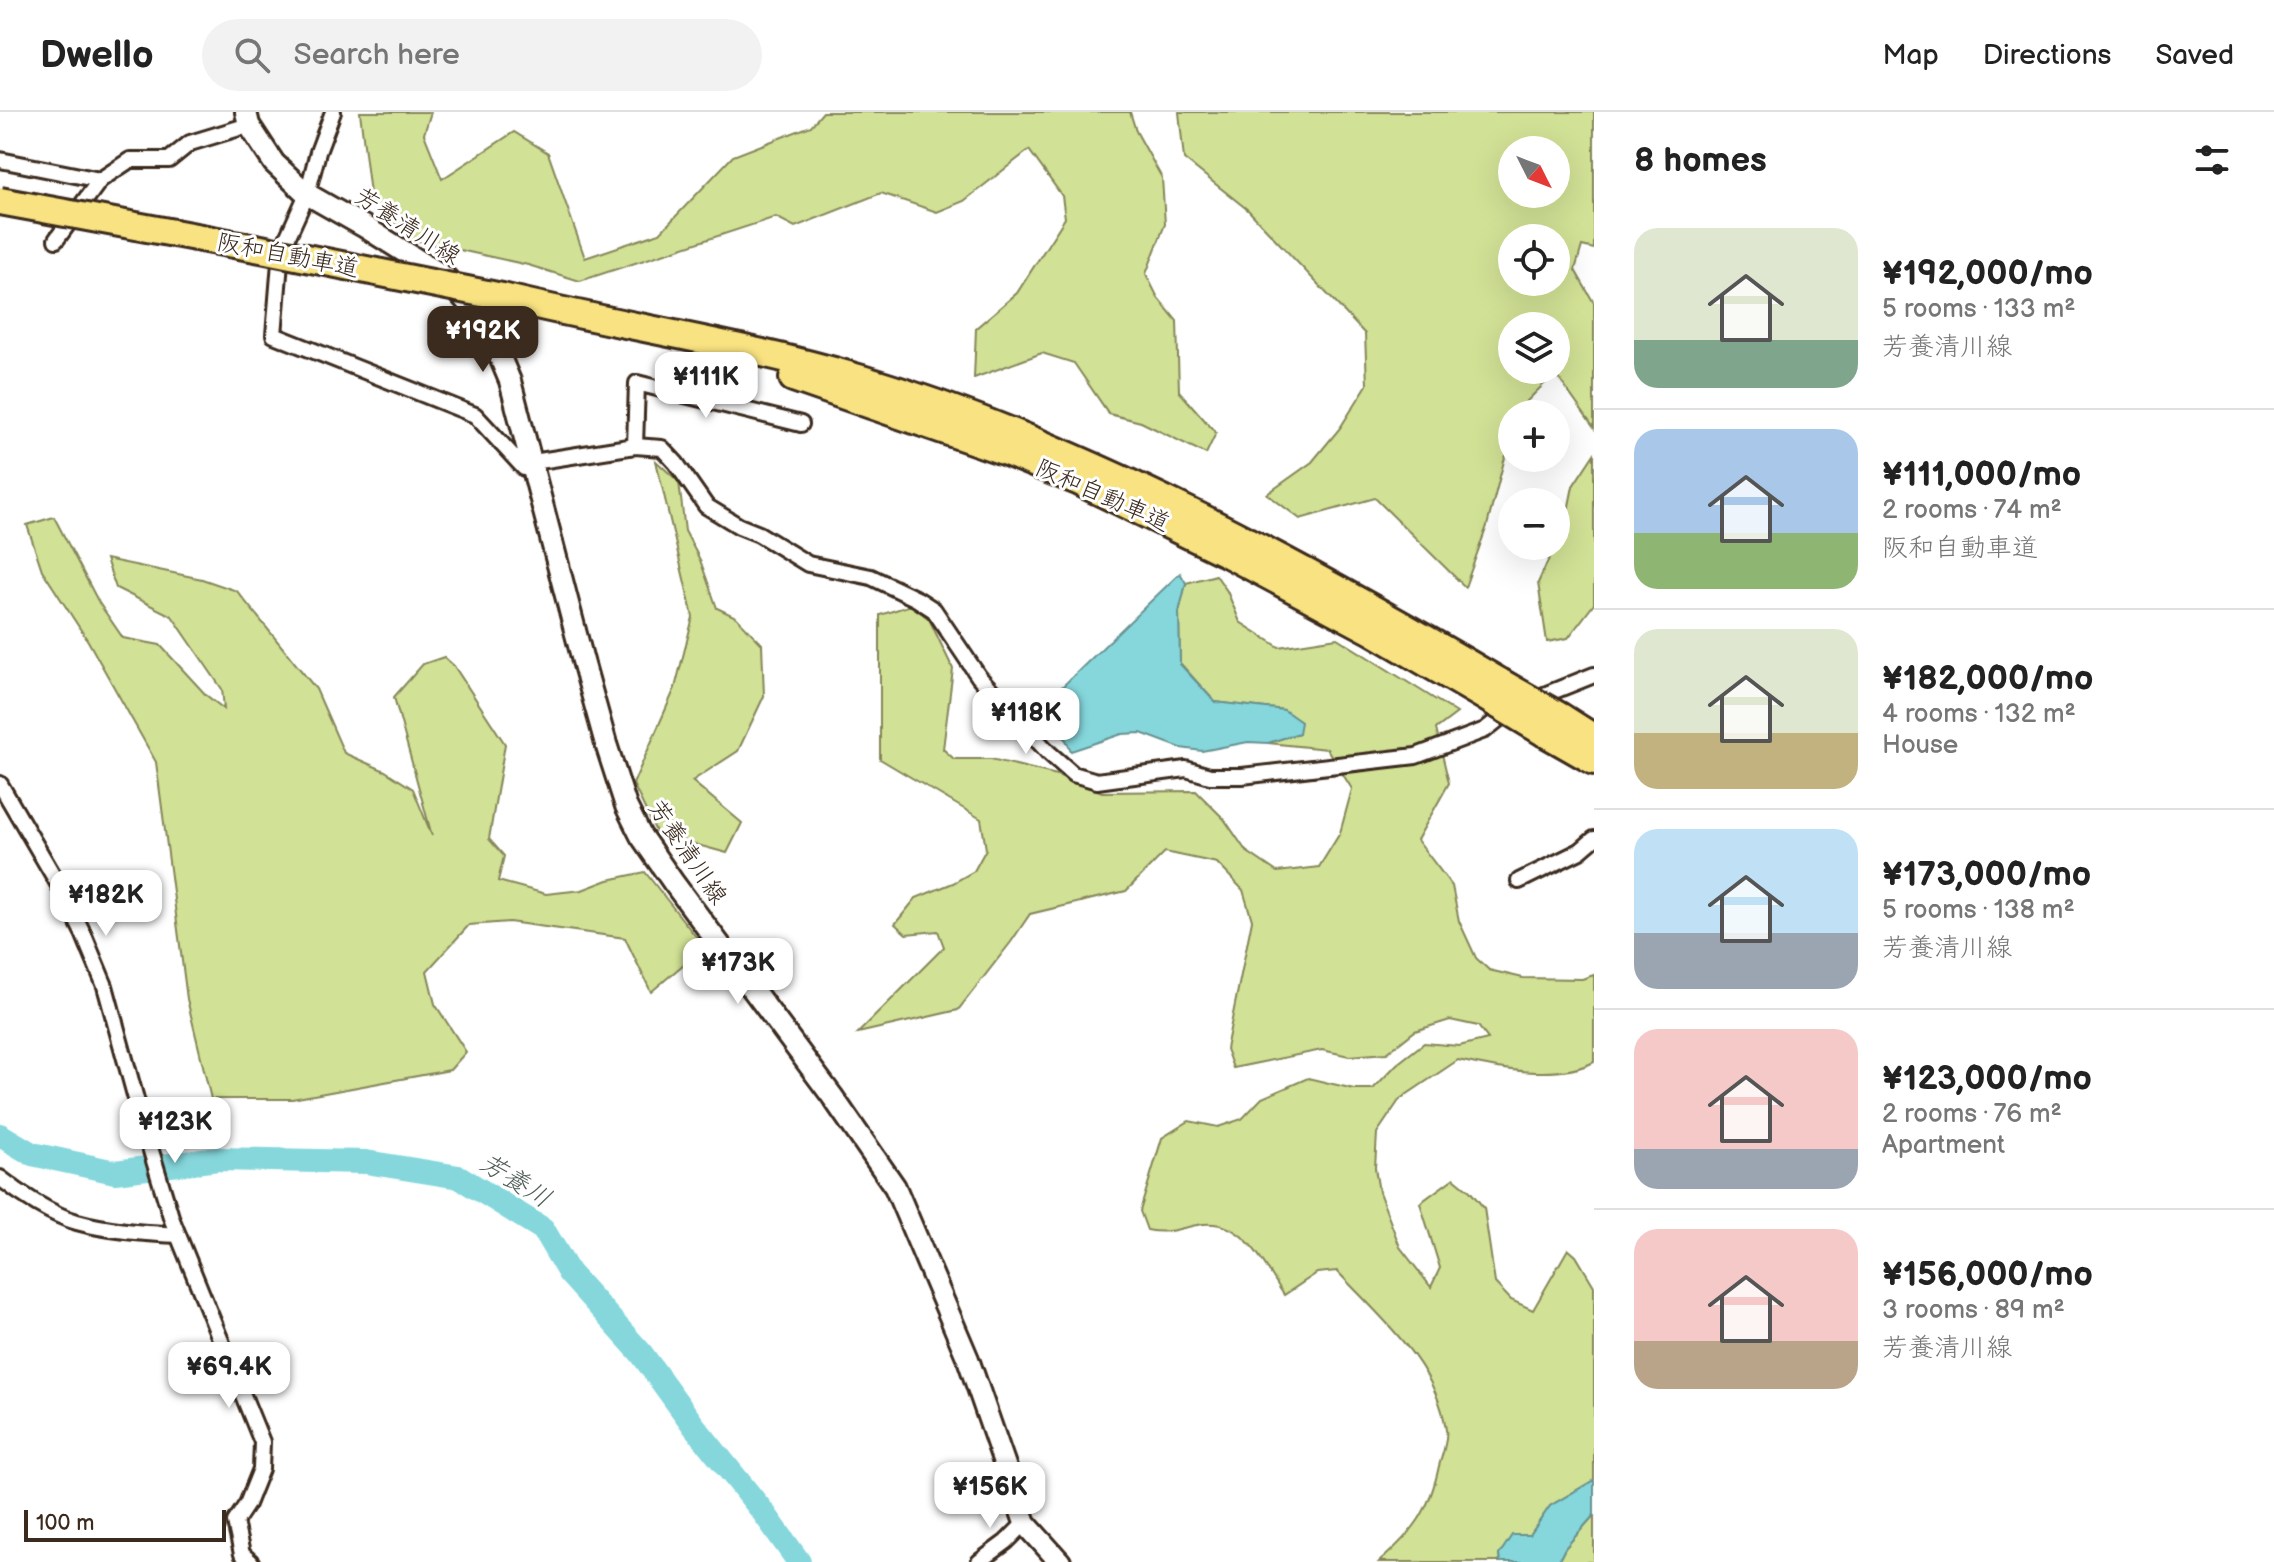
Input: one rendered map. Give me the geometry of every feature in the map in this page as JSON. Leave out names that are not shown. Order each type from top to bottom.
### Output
[{"type":"highway","name":"阪和自動車道","points":[[0,201],[502,297],[862,379],[1004,430],[1122,480],[1277,557],[1553,725],[1594,761]]},
{"type":"highway","name":"阪和自動車道","points":[[1553,725],[1594,738]]},
{"type":"main road","name":"芳養清川線","points":[[247,118],[274,163],[307,194],[446,278],[470,305],[492,338],[510,381],[583,661],[626,806],[641,836],[673,882],[832,1096],[895,1187],[968,1359],[1025,1523],[1060,1562]]},
{"type":"street","points":[[333,112],[307,194],[280,262],[274,335],[475,415],[524,468],[533,462],[635,446],[662,448],[706,506],[808,564],[871,577],[934,610],[979,677],[1048,752],[1073,774],[1097,781],[1186,769],[1210,776],[1242,776],[1416,756],[1485,730],[1508,710],[1594,675]]},
{"type":"street","points":[[56,240],[100,180],[130,160],[169,160],[190,143],[247,118]]},
{"type":"street","points":[[0,160],[100,180]]},
{"type":"street","points":[[635,446],[637,383],[801,424]]},
{"type":"street","points":[[0,784],[60,887],[105,986],[172,1220],[262,1442],[261,1469],[247,1504],[235,1522],[243,1559]]},
{"type":"street","points":[[1519,881],[1580,851],[1594,839]]},
{"type":"street","points":[[0,1178],[21,1194],[76,1222],[178,1235]]},
{"type":"street","points":[[979,1562],[1025,1523]]},
{"type":"green space","points":[[360,112],[431,112],[424,134],[442,179],[514,132],[548,153],[585,258],[660,233],[733,156],[811,126],[823,112],[1130,112],[1136,131],[1162,178],[1165,224],[1146,274],[1158,298],[1177,321],[1179,391],[1216,433],[1206,454],[1141,422],[1109,414],[1074,363],[1042,353],[974,378],[976,328],[1017,293],[1065,218],[1062,196],[1029,150],[964,201],[937,212],[881,193],[795,227],[776,217],[580,281],[528,265],[414,240],[371,202]]},
{"type":"green space","points":[[1179,112],[1594,112],[1594,249],[1582,246],[1575,270],[1594,303],[1594,428],[1563,384],[1570,384],[1570,312],[1498,312],[1498,384],[1544,384],[1528,400],[1498,400],[1498,472],[1501,472],[1487,526],[1465,587],[1375,498],[1300,519],[1267,494],[1312,462],[1340,428],[1367,385],[1365,334],[1248,210],[1184,159]]},
{"type":"green space","points":[[1594,454],[1594,604],[1568,638],[1547,642],[1538,583],[1548,560],[1570,560],[1573,486]]},
{"type":"green space","points":[[656,461],[679,482],[685,531],[700,560],[717,608],[736,617],[762,644],[764,696],[738,751],[692,781],[742,823],[727,853],[657,834],[633,784],[675,688],[693,617]]},
{"type":"green space","points":[[54,517],[99,603],[123,638],[160,645],[206,695],[224,709],[222,689],[172,616],[116,588],[106,559],[202,579],[237,591],[316,689],[344,753],[385,771],[413,789],[432,836],[394,697],[423,664],[444,657],[454,666],[505,744],[489,839],[504,856],[498,881],[546,894],[582,890],[608,880],[645,872],[704,947],[651,992],[625,938],[509,922],[469,925],[427,971],[435,1004],[466,1052],[450,1070],[292,1099],[211,1099],[187,999],[156,762],[88,641],[42,570],[27,525]]},
{"type":"green space","points":[[1216,575],[1227,591],[1240,622],[1279,647],[1337,638],[1457,713],[1436,729],[1449,783],[1417,840],[1452,886],[1459,921],[1476,958],[1489,970],[1523,978],[1582,979],[1594,975],[1594,1062],[1563,1071],[1527,1072],[1458,1060],[1400,1099],[1377,1133],[1375,1168],[1379,1192],[1400,1247],[1431,1287],[1440,1268],[1420,1203],[1454,1178],[1484,1208],[1495,1283],[1511,1300],[1533,1310],[1568,1249],[1576,1256],[1594,1286],[1594,1480],[1550,1506],[1530,1535],[1499,1555],[1500,1562],[1379,1562],[1402,1541],[1425,1509],[1435,1482],[1446,1430],[1440,1406],[1419,1363],[1388,1324],[1337,1271],[1317,1273],[1284,1295],[1261,1258],[1231,1229],[1218,1224],[1203,1224],[1169,1231],[1147,1230],[1140,1211],[1162,1138],[1189,1121],[1218,1127],[1242,1119],[1262,1098],[1308,1078],[1354,1089],[1373,1089],[1397,1064],[1424,1043],[1459,1046],[1488,1039],[1478,1026],[1450,1020],[1415,1031],[1387,1053],[1349,1056],[1322,1050],[1233,1068],[1226,1049],[1252,920],[1243,890],[1217,863],[1165,852],[1126,891],[1030,914],[958,1010],[858,1033],[944,947],[938,931],[906,934],[895,924],[916,898],[974,871],[986,849],[981,819],[880,759],[880,615],[911,605],[929,619],[953,669],[943,749],[954,759],[991,759],[1057,775],[1102,792],[1196,791],[1224,819],[1246,851],[1277,872],[1319,867],[1340,833],[1352,789],[1327,749],[1268,743],[1299,733],[1284,710],[1215,702],[1180,663],[1179,612],[1186,583]]},
{"type":"green space","points":[[1594,1515],[1594,1562],[1558,1562],[1565,1548]]},
{"type":"water","points":[[1180,573],[1186,583],[1179,612],[1180,664],[1215,702],[1284,710],[1301,722],[1299,733],[1268,743],[1248,742],[1202,751],[1181,748],[1141,733],[1122,734],[1071,751],[1066,740],[1038,710]]},
{"type":"water","points":[[1594,1480],[1594,1515],[1565,1548],[1558,1562],[1500,1562],[1499,1555],[1512,1535],[1530,1535],[1550,1506]]},
{"type":"waterway","name":"芳養川","points":[[0,1135],[32,1154],[115,1172],[218,1159],[366,1162],[459,1177],[543,1229],[569,1273],[641,1353],[799,1562]]}]
